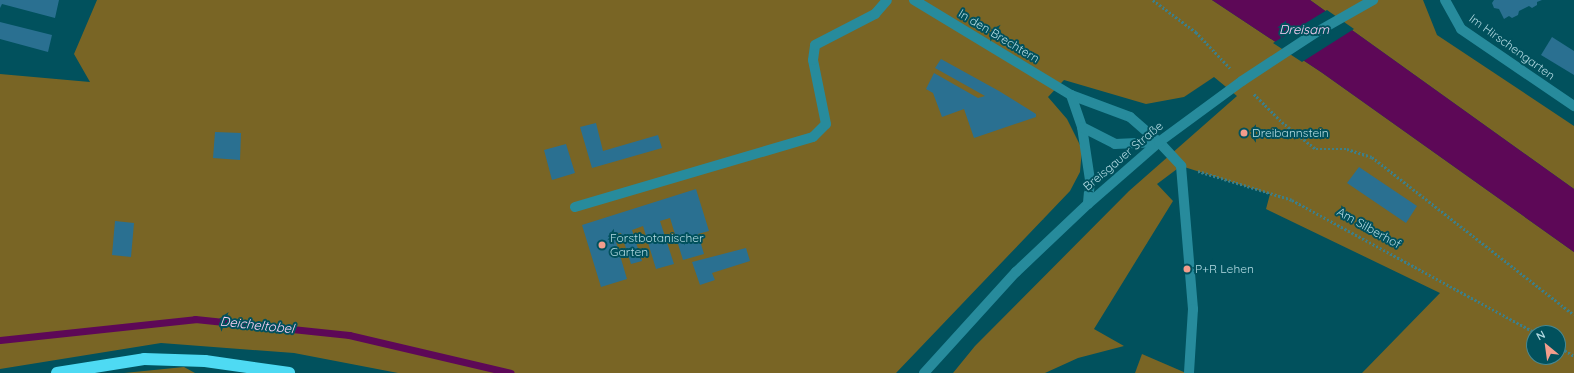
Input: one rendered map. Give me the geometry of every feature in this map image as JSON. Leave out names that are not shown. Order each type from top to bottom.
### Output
[{"type":"highway","points":[[57,373],[144,358],[205,361],[279,372]]},
{"type":"street","points":[[575,207],[813,137],[826,124],[813,60],[815,45],[875,14],[887,0]]},
{"type":"street","name":"In den Brechtern","points":[[914,0],[1071,95],[1130,117],[1159,142],[1181,166]]},
{"type":"street","name":"Breisgauer Straße","points":[[924,373],[1016,272],[1088,204],[1159,142],[1242,81],[1315,33],[1373,0]]},
{"type":"street","name":"Im Hirschengarten","points":[[1445,0],[1461,29],[1574,106]]},
{"type":"street","points":[[1071,95],[1082,127],[1090,180],[1088,204]]},
{"type":"street","points":[[1082,127],[1115,144],[1159,142]]},
{"type":"street","points":[[1181,166],[1193,310],[1188,373]]},
{"type":"path","points":[[1153,0],[1196,32],[1282,122],[1316,149],[1347,149],[1372,157],[1574,316]]},
{"type":"path","name":"Am Silberhof","points":[[1181,166],[1292,200],[1526,328]]},
{"type":"shaded area","points":[[97,0],[1212,0],[1321,72],[1574,252],[1574,373],[1362,373],[1440,293],[1266,209],[1270,194],[1181,166],[1157,184],[1173,201],[1094,329],[1124,346],[1078,358],[1045,373],[953,373],[975,346],[1129,191],[1237,96],[1214,77],[1184,97],[1146,104],[1064,80],[1048,97],[1067,119],[1082,149],[1080,172],[1070,191],[896,373],[398,373],[294,353],[161,343],[0,369],[0,74],[90,82],[74,54]]},
{"type":"shaded area","points":[[1310,0],[1423,0],[1437,35],[1574,126],[1574,189]]},
{"type":"shaded area","points":[[1142,354],[1186,373],[1135,373]]},
{"type":"shaded area","points":[[184,367],[195,373],[124,373]]},
{"type":"water","name":"Dreisam","points":[[1212,0],[1310,0],[1574,189],[1574,252],[1321,72]]},
{"type":"pier","points":[[1327,10],[1354,29],[1302,62],[1273,43]]},
{"type":"building","points":[[0,0],[59,0],[55,18],[2,4],[0,8]]},
{"type":"building","points":[[1494,0],[1542,0],[1537,2],[1537,5],[1532,8],[1529,6],[1519,11],[1518,15],[1512,18],[1509,16],[1504,19],[1499,9],[1494,8],[1492,3]]},
{"type":"building","points":[[0,22],[52,35],[48,52],[0,39]]},
{"type":"building","points":[[1552,37],[1574,51],[1574,75],[1541,55]]},
{"type":"building","points":[[941,59],[999,91],[1036,114],[1036,117],[974,138],[964,109],[942,117],[933,93],[926,89],[934,73],[978,98],[985,96],[935,68]]},
{"type":"building","points":[[596,123],[603,151],[658,135],[662,148],[592,168],[580,127]]},
{"type":"building","points":[[215,132],[241,133],[240,160],[213,158]]},
{"type":"building","points":[[566,144],[575,173],[552,180],[544,150]]},
{"type":"building","points":[[1359,167],[1417,206],[1406,223],[1347,183]]},
{"type":"building","name":"Forstbotanischer Garten","points":[[696,189],[709,231],[698,234],[704,254],[683,260],[670,218],[660,221],[674,264],[656,269],[643,226],[632,230],[642,261],[631,264],[621,233],[614,235],[627,279],[601,287],[582,225]]},
{"type":"building","points":[[115,221],[134,223],[131,257],[112,255]]},
{"type":"building","points":[[746,248],[750,261],[712,273],[715,280],[700,285],[692,262]]},
{"type":"waterway","name":"Deicheltobel","points":[[0,340],[195,319],[349,335],[511,373]]},
{"type":"place","name":"Dreibannstein","points":[[1244,133]]},
{"type":"place","name":"Forstbotanischer Garten","points":[[602,245]]},
{"type":"place","name":"P+R Lehen","points":[[1187,269]]}]
